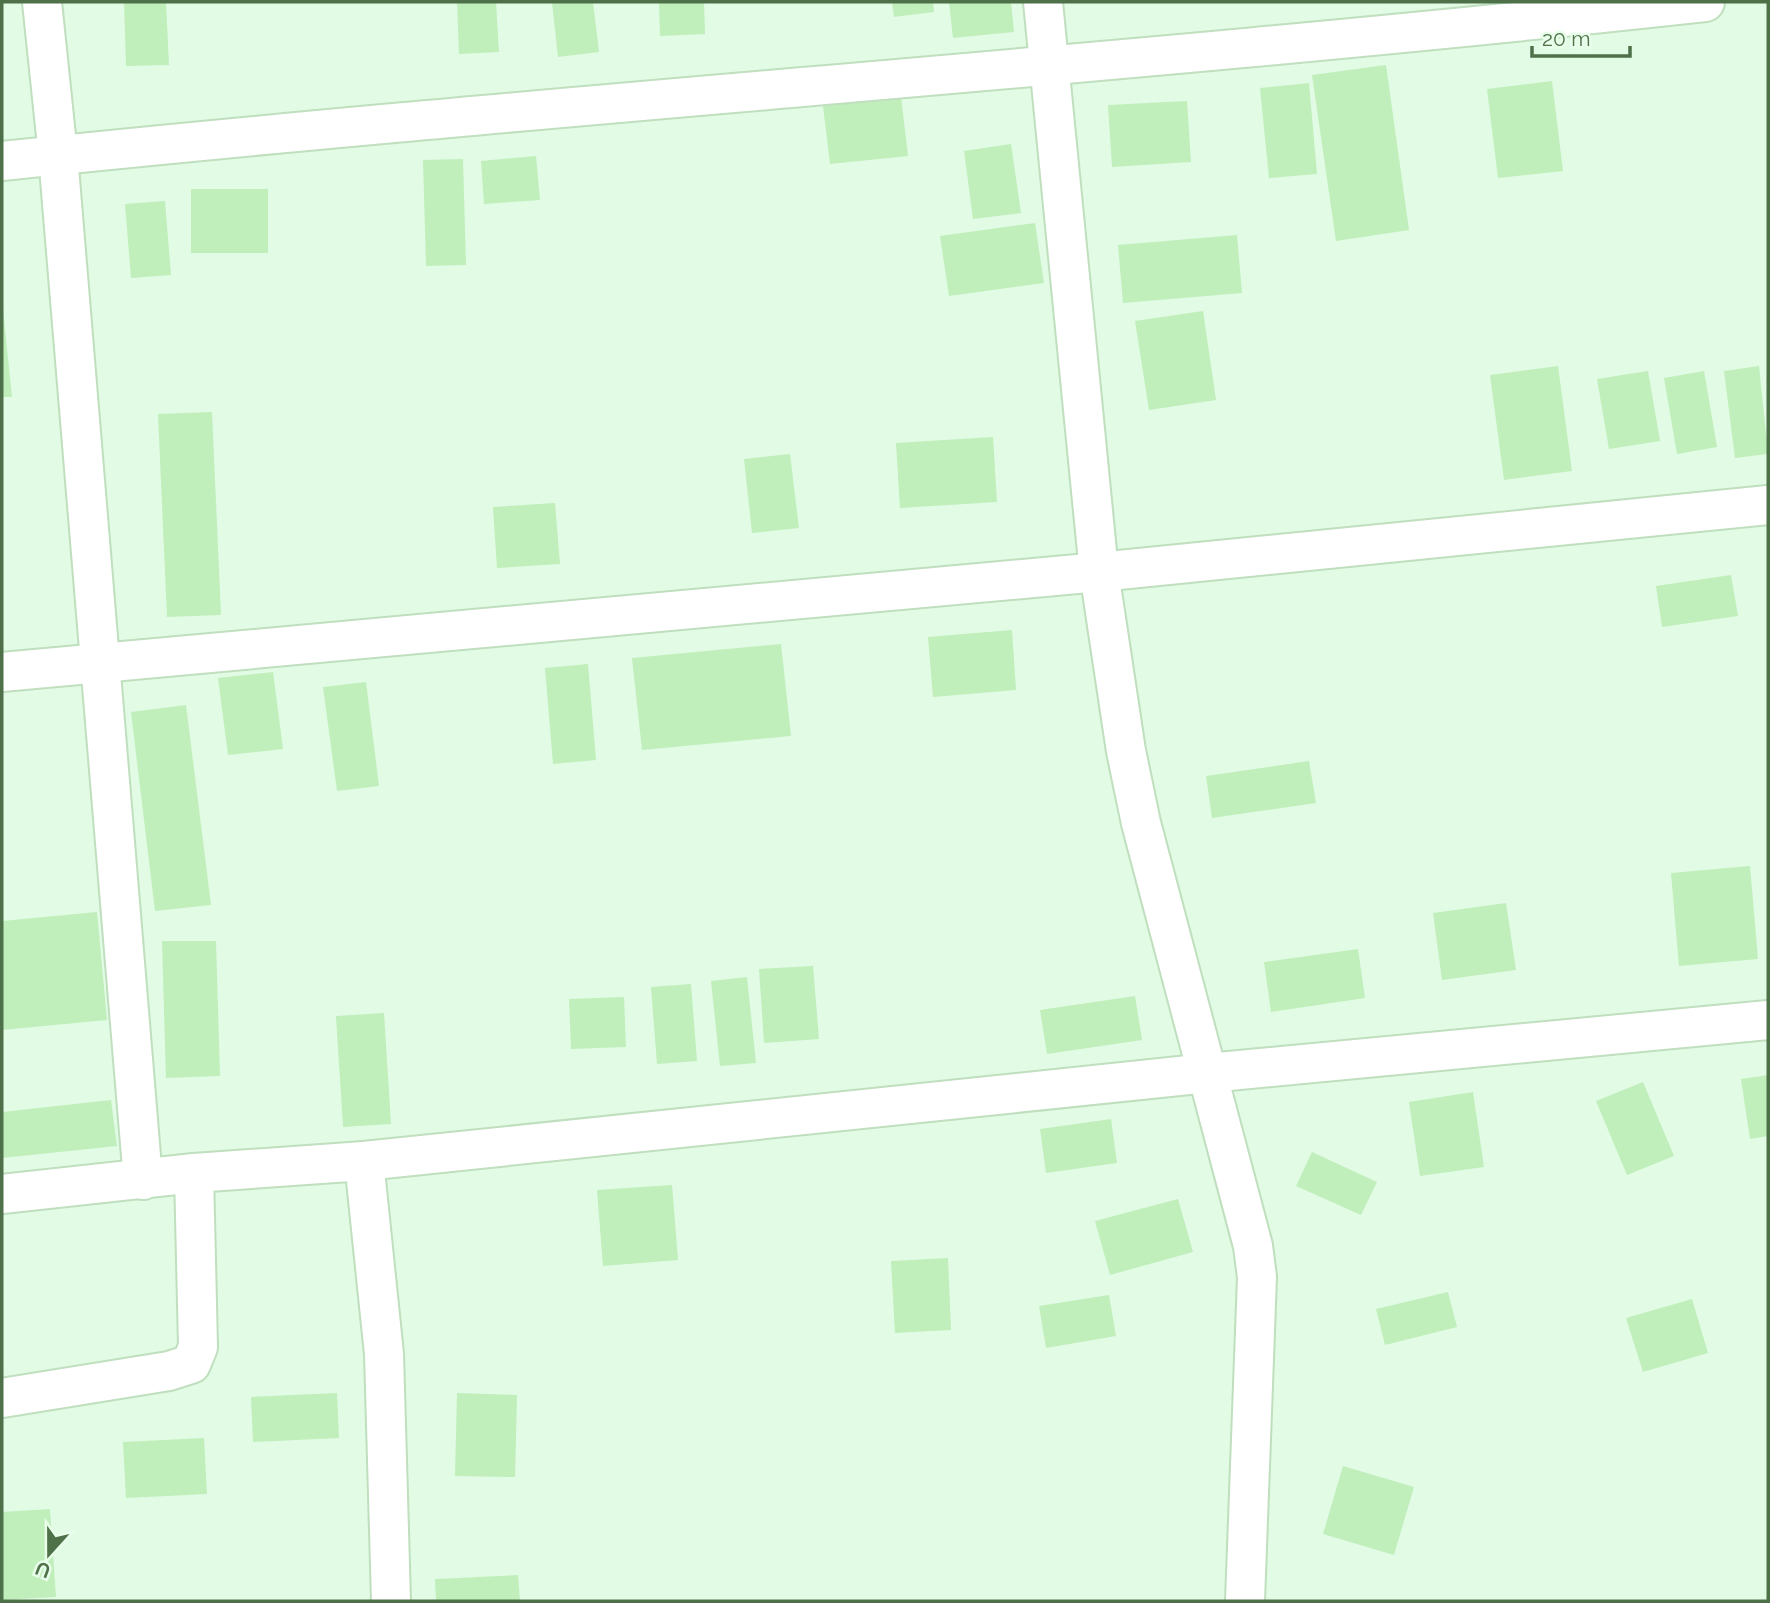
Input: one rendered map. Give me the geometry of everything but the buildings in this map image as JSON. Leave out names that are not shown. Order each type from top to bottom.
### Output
[{"type":"street","points":[[42,2],[58,156],[143,1180]]},
{"type":"street","points":[[1043,2],[1099,572],[1126,751],[1141,824],[1246,1214],[1257,1277],[1245,1601]]},
{"type":"street","points":[[2,161],[341,127],[1050,66],[1705,2]]},
{"type":"street","points":[[2,673],[1099,572],[1768,505]]},
{"type":"street","points":[[2,1194],[194,1173],[364,1161],[1208,1073],[1768,1020]]},
{"type":"street","points":[[364,1161],[384,1354],[391,1601]]},
{"type":"street","points":[[2,1398],[169,1371],[191,1364],[198,1347],[194,1173]]}]
